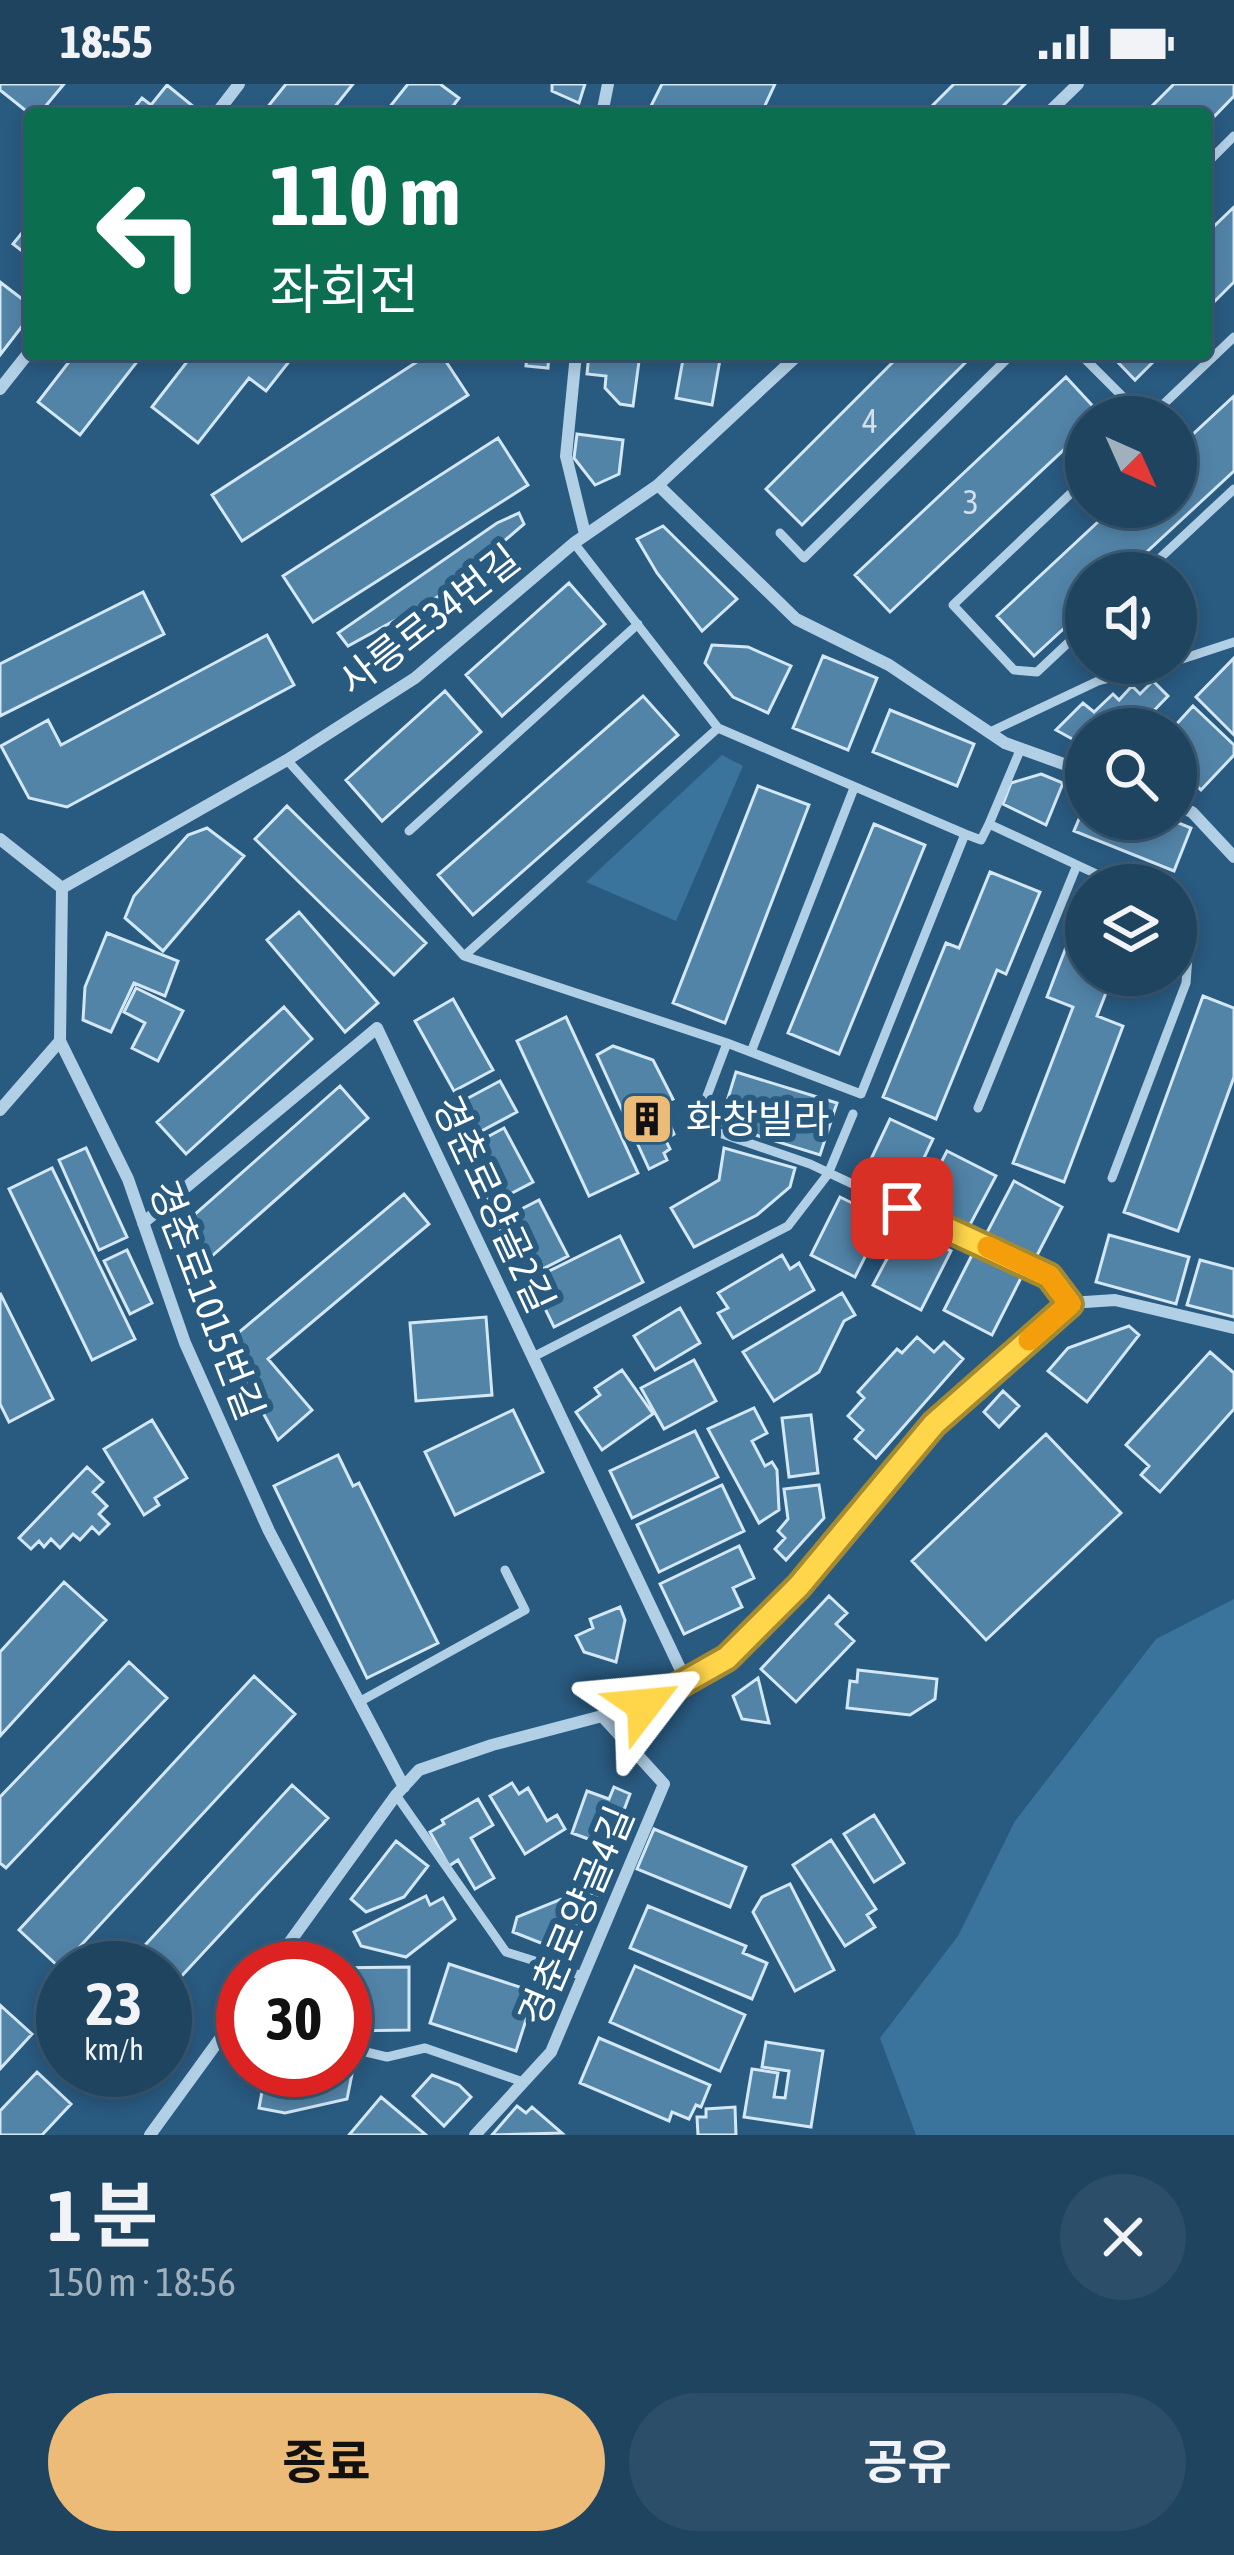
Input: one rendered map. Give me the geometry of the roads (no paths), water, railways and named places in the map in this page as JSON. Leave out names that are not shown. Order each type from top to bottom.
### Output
[{"type":"street","points":[[221,108],[239,84]]},
{"type":"street","points":[[1053,108],[1078,84]]},
{"type":"street","points":[[0,389],[24,359]]},
{"type":"street","points":[[575,360],[566,456],[580,539]]},
{"type":"street","name":"사릉로34번길","points":[[62,888],[287,760],[415,678],[580,539],[658,485],[793,360]]},
{"type":"street","points":[[658,485],[796,619],[889,665],[1005,743],[1065,764]]},
{"type":"street","points":[[1197,817],[1227,844],[1234,857]]},
{"type":"street","points":[[0,839],[62,888]]},
{"type":"street","name":"경춘로1015번길","points":[[62,888],[60,1041],[128,1179],[185,1343],[269,1531],[400,1791]]},
{"type":"street","name":"경춘로양골2길","points":[[143,1223],[377,1028],[686,1682]]},
{"type":"street","points":[[0,1110],[60,1041]]},
{"type":"street","points":[[291,1941],[418,1770],[492,1744],[644,1705],[727,1658],[799,1586],[934,1424],[1070,1304],[1115,1300],[1234,1328]]},
{"type":"street","name":"경춘로양골4길","points":[[475,2135],[551,2052],[664,1784],[602,1716]]},
{"type":"street","points":[[150,2135],[216,2048]]},
{"type":"lane","points":[[1212,158],[1234,136]]},
{"type":"lane","points":[[780,533],[804,558],[1006,360]]},
{"type":"lane","points":[[1086,360],[1125,396]]},
{"type":"lane","points":[[1170,396],[1209,360]]},
{"type":"lane","points":[[1166,552],[1234,489]]},
{"type":"lane","points":[[1065,498],[953,605],[1014,670],[1037,672],[1065,646]]},
{"type":"lane","points":[[580,539],[718,728],[981,840],[1021,748]]},
{"type":"lane","points":[[409,831],[638,624]]},
{"type":"lane","points":[[1197,654],[1234,642]]},
{"type":"lane","points":[[990,733],[1092,684]]},
{"type":"lane","points":[[464,956],[718,728]]},
{"type":"lane","points":[[287,760],[464,956],[727,1043],[861,1094],[965,834]]},
{"type":"lane","points":[[751,1052],[854,788]]},
{"type":"lane","points":[[989,824],[1075,864]]},
{"type":"lane","points":[[978,1108],[1065,894]]},
{"type":"lane","points":[[1112,1178],[1181,996]]},
{"type":"lane","points":[[727,1043],[696,1125],[810,1164],[1049,1276],[1070,1304]]},
{"type":"lane","points":[[533,1357],[788,1226],[829,1174],[853,1114]]},
{"type":"lane","points":[[359,1702],[525,1610],[505,1570]]},
{"type":"lane","points":[[400,1791],[506,1952],[583,1976]]},
{"type":"lane","points":[[372,2053],[387,2057],[425,2048],[523,2082]]},
{"type":"place","name":"화창빌라","points":[[647,1119]]}]
